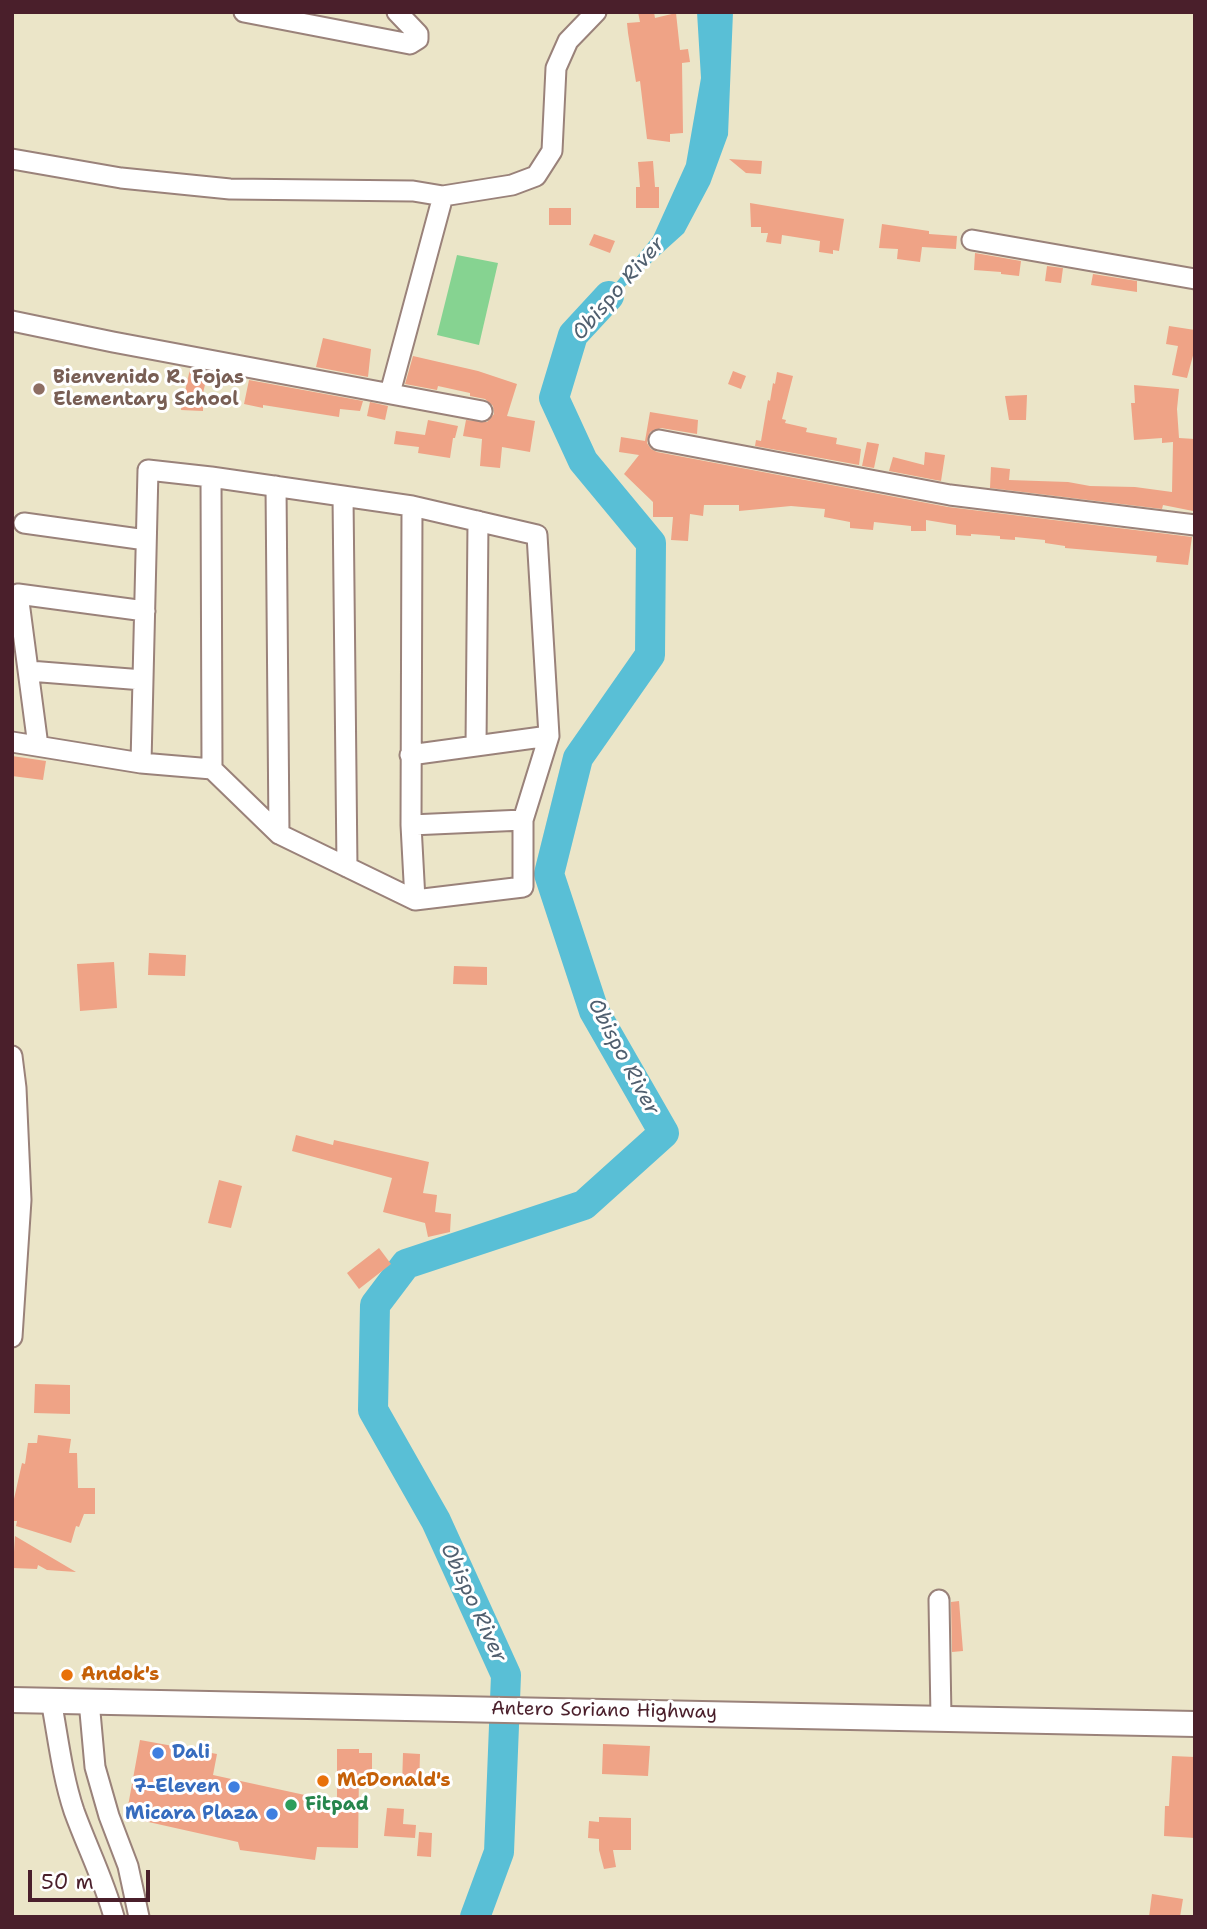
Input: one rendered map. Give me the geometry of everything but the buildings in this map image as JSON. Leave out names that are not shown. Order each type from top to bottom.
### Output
[{"type":"main road","name":"Antero Soriano Highway","points":[[12,1700],[1195,1724]]},
{"type":"street","points":[[247,13],[320,19],[410,44],[418,40],[418,34],[397,12]]},
{"type":"street","points":[[12,159],[180,185],[230,189],[413,191],[443,196],[512,185],[536,176],[552,151],[556,68],[568,41],[596,12]]},
{"type":"street","points":[[390,393],[443,196]]},
{"type":"street","points":[[972,240],[1195,279]]},
{"type":"street","points":[[12,321],[482,411]]},
{"type":"street","points":[[659,440],[950,495],[1195,525]]},
{"type":"street","points":[[12,742],[141,763],[212,769],[279,834],[415,900],[523,887],[523,820],[549,736],[537,535],[412,506],[148,470],[141,763]]},
{"type":"street","points":[[211,477],[212,769]]},
{"type":"street","points":[[276,486],[279,834]]},
{"type":"street","points":[[343,496],[346,867]]},
{"type":"street","points":[[412,506],[410,755],[415,900]]},
{"type":"street","points":[[476,746],[478,521]]},
{"type":"street","points":[[24,523],[146,540]]},
{"type":"street","points":[[38,746],[18,594],[145,611]]},
{"type":"street","points":[[29,671],[143,680]]},
{"type":"street","points":[[410,755],[549,736]]},
{"type":"street","points":[[411,825],[523,820]]},
{"type":"street","points":[[12,1056],[16,1088],[17,1200],[12,1337]]},
{"type":"street","points":[[939,1600],[941,1718]]},
{"type":"street","points":[[51,1700],[64,1776],[114,1917]]},
{"type":"street","points":[[89,1701],[95,1767],[109,1816],[128,1866],[139,1917]]},
{"type":"green space","points":[[457,255],[498,263],[479,345],[437,335]]},
{"type":"water","points":[[697,12],[733,12],[728,135],[710,184],[684,233],[582,325],[653,237],[686,164],[701,78]]},
{"type":"waterway","name":"Obispo River","points":[[475,1917],[499,1852],[506,1675],[436,1521],[373,1410],[375,1305],[406,1264],[584,1205],[664,1133],[594,1011],[549,874],[578,758],[650,655],[651,543],[583,461],[554,398],[573,335],[609,296]]},
{"type":"place","name":"Bienvenido R. Fojas Elementary School","points":[[39,389]]},
{"type":"place","name":"Andok's","points":[[67,1675]]},
{"type":"place","name":"Dali","points":[[158,1753]]},
{"type":"place","name":"McDonald's","points":[[323,1781]]},
{"type":"place","name":"7-Eleven","points":[[234,1787]]},
{"type":"place","name":"Fitpad","points":[[291,1805]]},
{"type":"place","name":"Micara Plaza","points":[[272,1814]]}]
